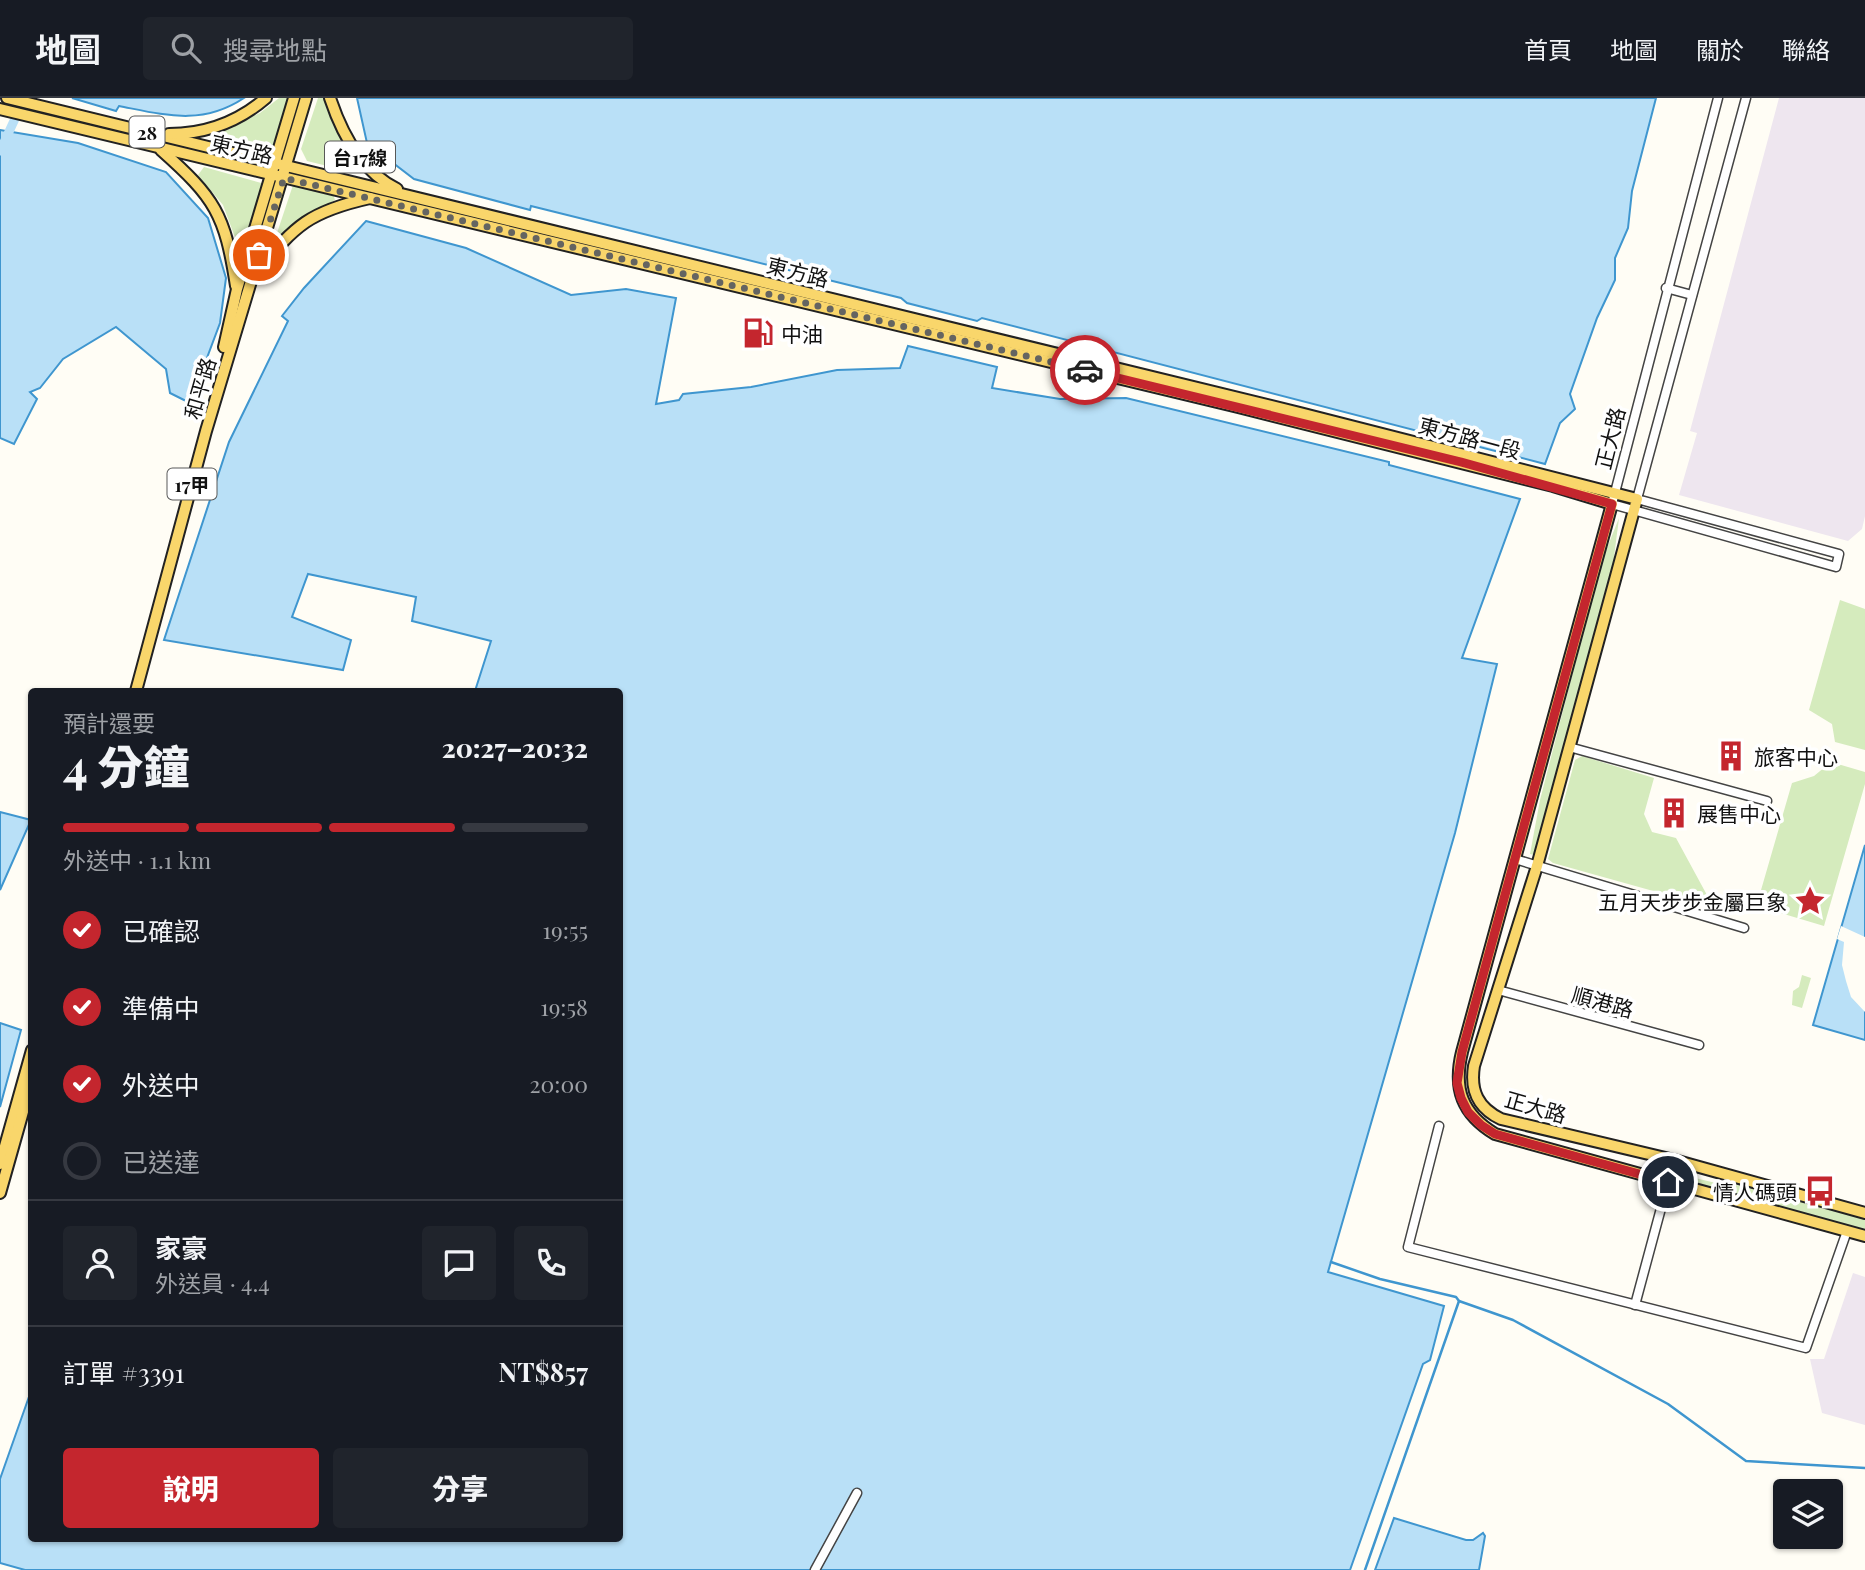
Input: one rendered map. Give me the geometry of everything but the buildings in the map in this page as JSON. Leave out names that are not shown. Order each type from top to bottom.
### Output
[{"type":"main road","name":"東方路","points":[[7,98],[1090,366]]},
{"type":"main road","points":[[157,135],[214,128],[248,112],[266,98]]},
{"type":"main road","name":"和平路","points":[[131,688],[223,350],[237,289],[294,98]]},
{"type":"main road","name":"和平路","points":[[137,688],[251,278],[288,166],[306,98]]},
{"type":"main road","name":"台17線","points":[[330,98],[345,134],[366,165],[390,186],[412,197]]},
{"type":"main road","name":"東方路","points":[[0,108],[284,178],[1090,366]]},
{"type":"main road","points":[[159,148],[199,183],[218,211],[237,289]]},
{"type":"main road","points":[[251,278],[304,220],[341,205],[374,197]]},
{"type":"main road","name":"東方路一段","points":[[1090,366],[1613,499],[1637,499]]},
{"type":"main road","name":"正大路","points":[[1613,499],[1460,1060],[1457,1083],[1461,1098],[1468,1112],[1495,1134],[1865,1236]]},
{"type":"main road","name":"正大路","points":[[1637,499],[1537,866],[1473,1073],[1474,1093],[1488,1111],[1528,1127],[1674,1160],[1865,1213]]},
{"type":"main road","points":[[0,1164],[28,1064]]},
{"type":"main road","points":[[0,1194],[28,1094]]},
{"type":"street","name":"正大路","points":[[1613,499],[1666,288],[1718,98]]},
{"type":"street","name":"正大路","points":[[1637,499],[1746,98]]},
{"type":"street","points":[[1666,288],[1692,295]]},
{"type":"street","name":"東方路一段","points":[[1613,499],[1634,511],[1836,567],[1839,554],[1637,499]]},
{"type":"street","points":[[1569,747],[1767,801]]},
{"type":"street","points":[[1515,859],[1744,928]]},
{"type":"street","name":"順港路","points":[[1497,990],[1699,1045]]},
{"type":"street","points":[[1439,1126],[1408,1247],[1806,1348],[1847,1231]]},
{"type":"street","points":[[1635,1305],[1674,1160]]},
{"type":"street","points":[[815,1570],[857,1493]]},
{"type":"shaded area","points":[[1779,98],[1865,98],[1865,516],[1862,529],[1848,541],[1679,495],[1697,433],[1690,431]]},
{"type":"shaded area","points":[[1853,1273],[1865,1277],[1865,1425],[1822,1413],[1810,1359],[1824,1359]]},
{"type":"green space","points":[[279,98],[290,98],[275,152],[223,141],[221,133],[225,129],[260,113]]},
{"type":"green space","points":[[318,98],[326,98],[359,167],[356,173],[307,161],[301,149]]},
{"type":"green space","points":[[204,167],[265,184],[244,251],[239,248],[223,205],[198,175]]},
{"type":"green space","points":[[293,185],[333,194],[335,200],[306,216],[281,238],[277,233]]},
{"type":"green space","points":[[1619,518],[1612,573],[1534,855],[1530,854],[1540,800],[1601,563]]},
{"type":"green space","points":[[1840,600],[1865,609],[1865,750],[1835,742],[1832,724],[1809,710]]},
{"type":"green space","points":[[1582,756],[1654,778],[1644,814],[1652,832],[1676,838],[1714,908],[1553,863],[1548,859],[1575,760]]},
{"type":"green space","points":[[1831,762],[1865,772],[1865,784],[1824,926],[1764,908],[1759,897],[1792,783],[1814,776]]},
{"type":"green space","points":[[1802,975],[1811,978],[1802,1008],[1792,1005],[1793,991],[1799,987]]},
{"type":"green space","points":[[1695,1178],[1720,1184],[1748,1186],[1865,1219],[1865,1232],[1728,1194],[1694,1181]]},
{"type":"water","points":[[72,98],[244,98],[213,112],[183,116],[119,106],[116,111]]},
{"type":"water","points":[[357,98],[1656,98],[1632,191],[1628,228],[1615,258],[1615,280],[1597,318],[1570,394],[1575,409],[1560,423],[1545,464],[982,318],[977,321],[907,303],[901,298],[531,206],[530,210],[414,179],[367,143]]},
{"type":"water","points":[[0,130],[78,143],[166,172],[208,218],[226,278],[220,323],[190,403],[170,393],[166,369],[116,327],[63,359],[40,388],[30,392],[37,399],[14,444],[0,438]]},
{"type":"water","points":[[366,221],[466,248],[571,295],[626,289],[676,298],[656,404],[679,400],[683,394],[751,387],[837,370],[900,368],[908,346],[997,367],[992,388],[1060,399],[1126,398],[1389,462],[1389,465],[1520,499],[1462,658],[1497,664],[1455,833],[1328,1272],[1444,1306],[1430,1360],[1423,1364],[1350,1570],[25,1570],[0,1563],[0,1479],[28,1400],[28,1542],[623,1542],[623,688],[476,688],[491,641],[412,621],[416,597],[308,574],[292,617],[351,640],[343,670],[164,640],[229,442],[288,321],[282,316]]},
{"type":"water","points":[[0,812],[28,819],[28,827],[0,890]]},
{"type":"water","points":[[1865,845],[1865,1040],[1813,1025]]},
{"type":"water","points":[[0,1023],[21,1030],[0,1107]]},
{"type":"water","points":[[1394,1518],[1466,1540],[1473,1540],[1483,1533],[1485,1536],[1479,1570],[1375,1570]]},
{"type":"pier","points":[[1841,926],[1865,937],[1865,1012],[1851,997],[1846,981],[1842,965],[1844,942],[1837,939]]},
{"type":"waterway","points":[[0,151],[20,108]]},
{"type":"waterway","points":[[1088,354],[1091,343]]},
{"type":"waterway","points":[[1103,357],[1106,347]]},
{"type":"waterway","points":[[1077,400],[1082,378]]},
{"type":"waterway","points":[[1093,401],[1097,381]]},
{"type":"waterway","points":[[1331,1262],[1380,1279],[1456,1297],[1459,1301],[1513,1320],[1668,1404],[1746,1461],[1865,1468]]},
{"type":"waterway","points":[[1365,1570],[1459,1301]]},
{"type":"way so far","points":[[259,255],[284,178],[374,197],[1085,370]]},
{"type":"place","name":"中油","points":[[758,333]]},
{"type":"place","name":"旅客中心","points":[[1731,756]]},
{"type":"place","name":"展售中心","points":[[1674,813]]},
{"type":"place","name":"五月天步步金屬巨象","points":[[1810,901]]},
{"type":"place","name":"情人碼頭","points":[[1820,1191]]},
{"type":"route","points":[[1085,370],[1461,462],[1612,504],[1462,1052],[1457,1083],[1468,1112],[1495,1134],[1668,1182]]}]
